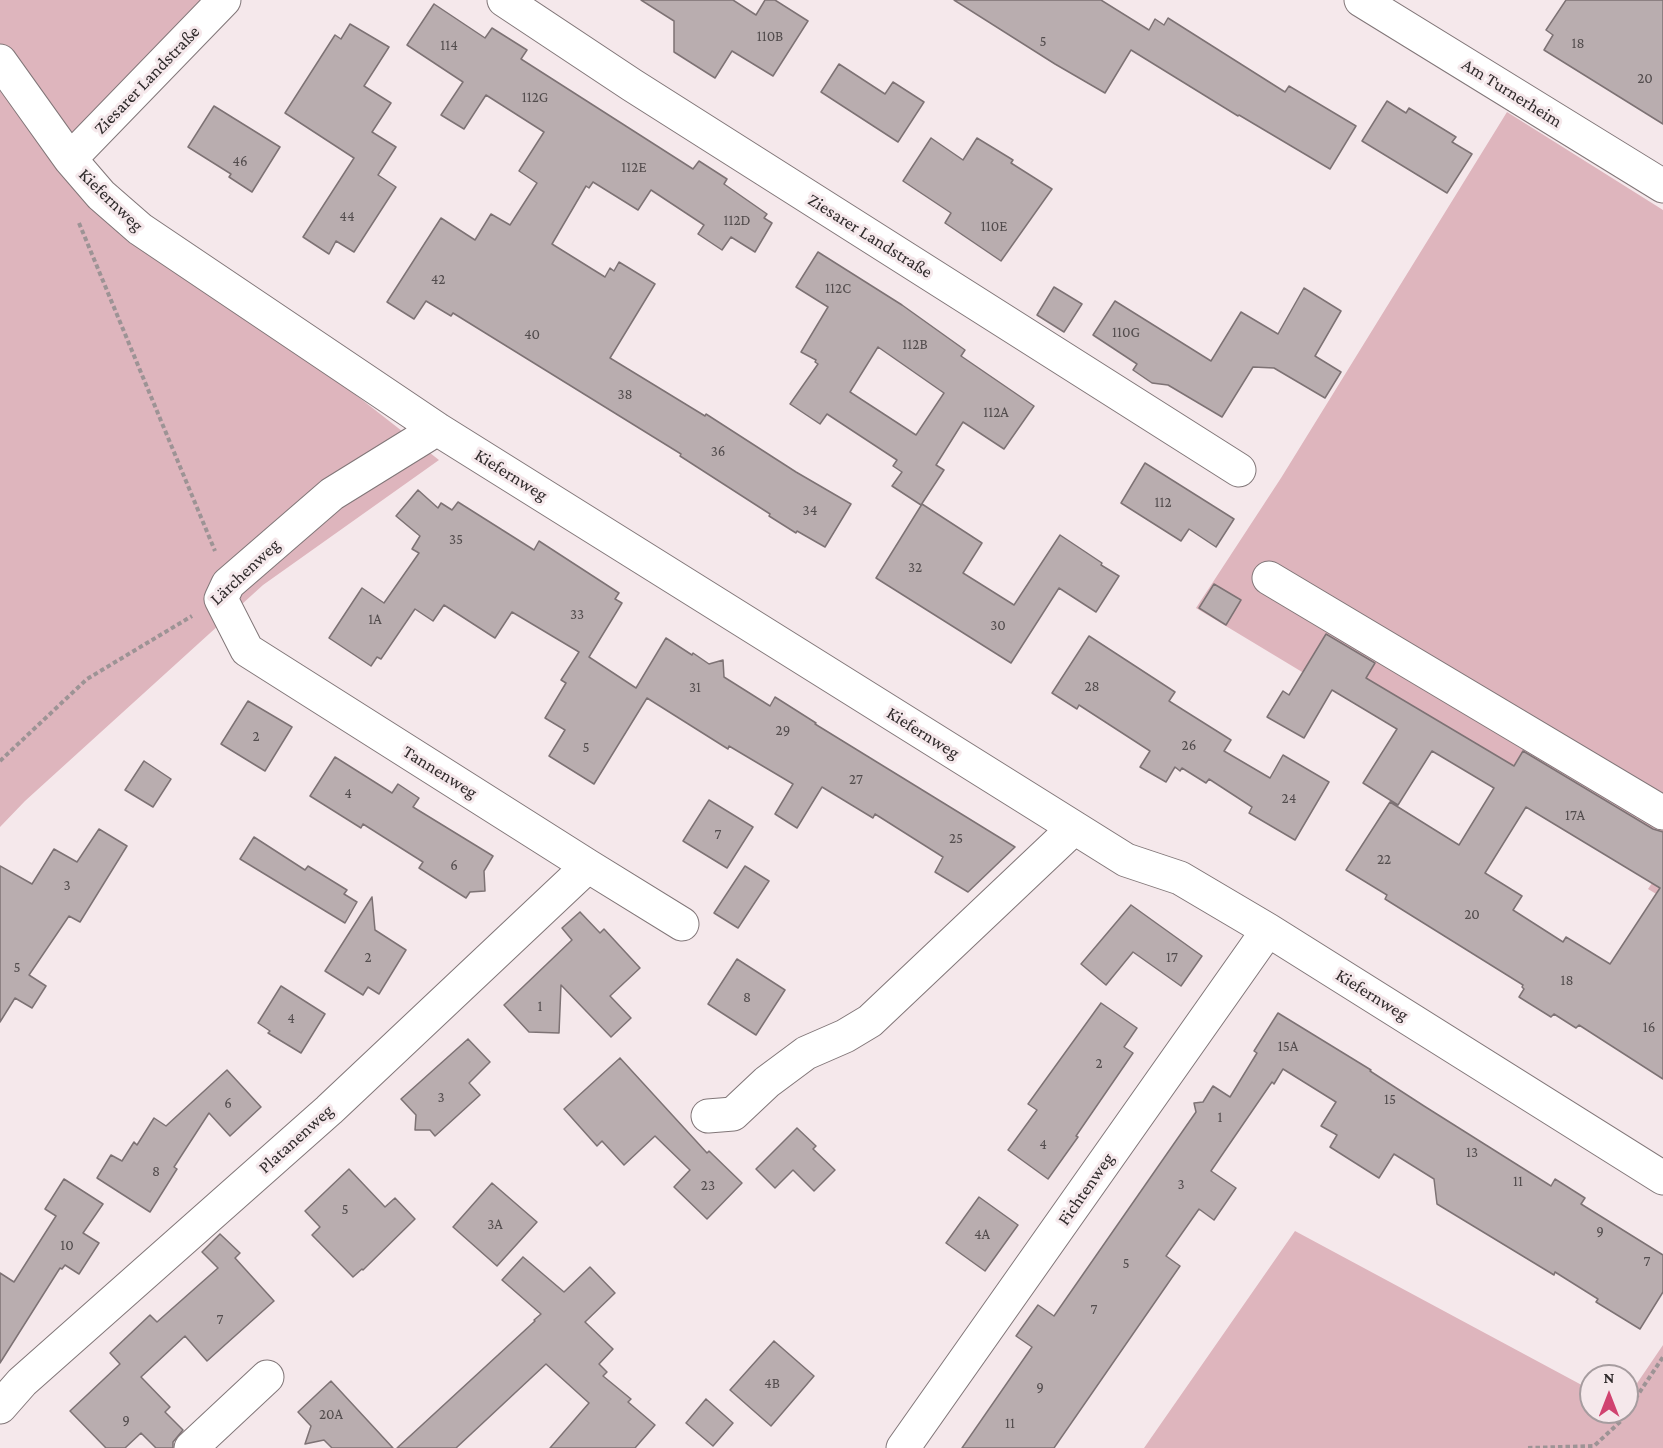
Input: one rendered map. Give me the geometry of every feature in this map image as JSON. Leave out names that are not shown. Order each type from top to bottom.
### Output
[{"type":"street","name":"Ziesarer Landstraße","points":[[70,159],[224,0]]},
{"type":"street","name":"Ziesarer Landstraße","points":[[504,0],[632,85],[1239,470]]},
{"type":"street","name":"Am Turnerheim","points":[[1361,0],[1663,186]]},
{"type":"street","name":"Kiefernweg","points":[[0,61],[70,159],[101,195],[140,229],[437,429],[1126,860],[1180,878],[1268,930],[1663,1178]]},
{"type":"street","name":"Lärchenweg","points":[[225,591],[332,494],[437,429]]},
{"type":"street","points":[[1269,578],[1663,813]]},
{"type":"street","name":"Tannenweg","points":[[225,591],[247,650],[682,924]]},
{"type":"street","points":[[708,1116],[733,1114],[766,1082],[806,1053],[845,1036],[870,1021],[1074,828]]},
{"type":"street","name":"Platanenweg","points":[[0,1407],[22,1382],[329,1110],[588,866]]},
{"type":"street","name":"Fichtenweg","points":[[903,1448],[1268,930]]},
{"type":"street","points":[[191,1448],[267,1377]]},
{"type":"path","points":[[79,223],[225,591]]},
{"type":"path","name":"Lärchenweg","points":[[0,761],[87,679],[225,591]]},
{"type":"path","points":[[1639,1394],[1663,1357]]},
{"type":"path","points":[[1527,1448],[1594,1446],[1618,1424]]},
{"type":"shaded area","points":[[0,0],[215,0],[62,165],[439,460],[263,585],[25,801],[0,827]]},
{"type":"shaded area","points":[[1507,112],[1663,210],[1663,898],[1648,889],[1652,883],[1196,608],[1281,478]]},
{"type":"shaded area","points":[[1295,1231],[1579,1384],[1579,1424],[1639,1424],[1639,1380],[1663,1345],[1663,1448],[1144,1448]]},
{"type":"building","points":[[641,0],[733,0],[756,15],[765,0],[775,0],[808,21],[773,76],[732,51],[715,78],[674,52],[674,21]]},
{"type":"building","points":[[954,0],[1101,0],[1149,30],[1155,19],[1164,25],[1168,18],[1285,92],[1289,86],[1356,126],[1330,169],[1131,50],[1105,93]]},
{"type":"building","points":[[1566,0],[1663,0],[1663,124],[1544,50],[1553,35],[1546,30]]},
{"type":"building","points":[[434,4],[485,38],[492,28],[527,50],[521,59],[693,169],[699,161],[727,179],[724,184],[767,214],[764,218],[772,223],[755,252],[731,237],[722,250],[698,234],[704,225],[651,190],[638,210],[593,182],[589,188],[586,186],[552,244],[605,277],[610,268],[614,271],[619,262],[655,284],[610,358],[705,416],[706,414],[796,472],[851,504],[825,547],[797,531],[796,533],[680,456],[681,454],[453,313],[451,316],[426,301],[414,319],[387,302],[441,218],[475,240],[491,214],[510,225],[537,183],[519,171],[544,132],[486,95],[464,129],[441,115],[463,82],[407,45]]},
{"type":"building","points":[[350,24],[389,47],[364,86],[391,103],[372,132],[396,147],[378,175],[396,187],[354,252],[336,241],[329,254],[303,237],[354,158],[285,113],[335,35],[341,39]]},
{"type":"building","points":[[839,64],[885,94],[893,82],[924,102],[898,142],[821,92]]},
{"type":"building","points":[[1387,101],[1406,113],[1409,108],[1456,137],[1452,142],[1472,154],[1447,193],[1362,141]]},
{"type":"building","points":[[214,106],[280,147],[252,192],[229,177],[231,174],[188,147]]},
{"type":"building","points":[[931,138],[963,160],[977,138],[1013,160],[1011,163],[1052,189],[1001,261],[945,223],[951,213],[903,181]]},
{"type":"building","points":[[818,252],[902,305],[965,350],[961,356],[1034,406],[1004,449],[963,422],[936,465],[944,470],[921,505],[892,486],[902,472],[893,466],[897,460],[827,414],[820,424],[790,404],[818,364],[816,360],[801,352],[828,307],[796,287]],"holes":[[[878,347],[944,393],[916,435],[850,392]]]},
{"type":"building","points":[[1054,287],[1082,304],[1064,332],[1037,315]]},
{"type":"building","points":[[1304,288],[1341,311],[1315,356],[1341,372],[1325,398],[1274,368],[1253,367],[1222,417],[1168,385],[1152,383],[1133,370],[1137,364],[1093,335],[1115,301],[1211,361],[1241,312],[1278,334]]},
{"type":"building","points":[[1145,463],[1234,519],[1216,547],[1189,529],[1181,541],[1121,503]]},
{"type":"building","points":[[418,490],[438,508],[441,503],[452,510],[458,502],[534,550],[539,541],[619,593],[615,599],[622,603],[589,657],[636,688],[666,638],[709,664],[723,660],[724,677],[770,706],[775,697],[1015,847],[968,892],[935,872],[943,857],[875,814],[873,818],[822,787],[797,828],[775,814],[793,784],[729,746],[728,749],[647,698],[594,784],[549,756],[565,730],[545,718],[566,683],[561,680],[579,652],[512,612],[495,638],[444,605],[433,621],[415,609],[381,659],[377,657],[371,666],[329,638],[362,588],[384,603],[419,553],[412,549],[420,536],[396,516]]},
{"type":"building","points":[[922,504],[982,543],[963,573],[1014,605],[1060,535],[1119,576],[1096,612],[1059,588],[1011,663],[876,578]]},
{"type":"building","points":[[1214,584],[1241,600],[1226,625],[1199,608]]},
{"type":"building","points":[[1326,634],[1375,663],[1366,678],[1514,766],[1523,751],[1653,829],[1663,832],[1663,1079],[1579,1025],[1576,1028],[1554,1014],[1551,1017],[1519,997],[1524,989],[1523,985],[1385,899],[1387,895],[1346,870],[1390,802],[1459,845],[1494,788],[1432,751],[1398,805],[1363,783],[1397,729],[1332,690],[1304,738],[1267,717],[1283,691],[1289,695]],"holes":[[[1526,807],[1660,888],[1610,964],[1566,937],[1563,942],[1513,910],[1522,896],[1485,873]]]},
{"type":"building","points":[[1089,636],[1175,692],[1169,701],[1231,740],[1224,751],[1270,778],[1283,755],[1329,782],[1295,840],[1249,813],[1252,807],[1209,779],[1206,783],[1182,768],[1180,771],[1175,767],[1166,782],[1140,767],[1150,751],[1079,705],[1077,709],[1052,693]]},
{"type":"building","points":[[248,701],[292,727],[265,771],[221,744]]},
{"type":"building","points":[[335,757],[392,793],[398,784],[419,798],[413,807],[493,856],[484,871],[485,891],[470,892],[466,898],[419,868],[423,862],[363,824],[361,828],[310,796]]},
{"type":"building","points":[[144,761],[171,779],[153,807],[125,790]]},
{"type":"building","points":[[709,800],[753,827],[727,868],[683,841]]},
{"type":"building","points":[[99,829],[127,846],[80,922],[69,916],[29,975],[46,986],[32,1008],[15,998],[0,1022],[0,866],[32,884],[54,849],[77,862]]},
{"type":"building","points":[[254,837],[305,870],[308,866],[347,890],[344,894],[357,902],[345,923],[240,859]]},
{"type":"building","points":[[745,866],[769,881],[738,928],[714,913]]},
{"type":"building","points":[[372,897],[375,930],[406,950],[379,994],[368,987],[363,995],[325,971]]},
{"type":"building","points":[[1131,905],[1202,956],[1181,986],[1133,952],[1106,985],[1081,964]]},
{"type":"building","points":[[580,912],[600,933],[604,929],[640,968],[610,996],[631,1018],[611,1037],[561,985],[559,1033],[529,1032],[504,1005],[572,940],[562,928]]},
{"type":"building","points":[[737,959],[785,990],[756,1035],[708,1004]]},
{"type":"building","points":[[281,986],[325,1014],[301,1053],[268,1033],[270,1031],[258,1023]]},
{"type":"building","points":[[1101,1003],[1137,1028],[1124,1047],[1133,1053],[1048,1179],[1008,1150],[1037,1110],[1028,1104]]},
{"type":"building","points":[[1278,1013],[1551,1186],[1555,1179],[1585,1198],[1581,1204],[1663,1255],[1663,1292],[1640,1329],[1596,1302],[1598,1299],[1555,1272],[1554,1275],[1437,1204],[1434,1179],[1394,1154],[1379,1178],[1330,1147],[1337,1135],[1321,1126],[1336,1102],[1283,1069],[1211,1171],[1236,1188],[1214,1220],[1199,1209],[1166,1256],[1180,1266],[1054,1448],[962,1448],[1032,1347],[1016,1336],[1038,1305],[1054,1316],[1196,1112],[1194,1103],[1203,1102],[1213,1086],[1230,1097],[1257,1053],[1254,1051]]},
{"type":"building","points":[[468,1039],[490,1062],[469,1083],[480,1095],[435,1136],[430,1130],[415,1130],[416,1115],[401,1099]]},
{"type":"building","points":[[620,1058],[707,1153],[709,1151],[742,1183],[707,1219],[674,1187],[690,1170],[655,1136],[624,1165],[602,1141],[597,1146],[564,1109]]},
{"type":"building","points":[[227,1070],[261,1107],[230,1136],[209,1113],[174,1167],[177,1169],[150,1212],[97,1178],[111,1155],[122,1161],[134,1142],[137,1145],[154,1118],[166,1126]]},
{"type":"building","points":[[797,1128],[816,1146],[813,1149],[835,1170],[814,1191],[793,1170],[775,1188],[756,1169]]},
{"type":"building","points":[[349,1169],[385,1207],[395,1198],[415,1219],[353,1277],[312,1235],[320,1227],[305,1211]]},
{"type":"building","points":[[64,1179],[103,1204],[83,1233],[99,1243],[79,1274],[65,1265],[62,1269],[60,1268],[0,1363],[0,1273],[14,1282],[56,1216],[45,1209]]},
{"type":"building","points":[[492,1183],[537,1222],[497,1266],[453,1227]]},
{"type":"building","points":[[979,1197],[1018,1225],[985,1271],[946,1243]]},
{"type":"building","points":[[220,1234],[240,1253],[235,1258],[274,1301],[207,1361],[185,1336],[141,1377],[170,1407],[165,1412],[183,1430],[173,1442],[173,1448],[156,1448],[141,1433],[125,1448],[106,1448],[70,1411],[120,1364],[110,1353],[150,1315],[157,1322],[218,1268],[202,1252]]},
{"type":"building","points":[[523,1257],[564,1292],[590,1267],[615,1293],[585,1322],[613,1349],[599,1364],[607,1372],[603,1376],[631,1399],[628,1402],[655,1425],[635,1448],[550,1448],[589,1403],[546,1364],[456,1448],[397,1448],[541,1314],[502,1280]]},
{"type":"building","points":[[774,1341],[814,1376],[771,1426],[730,1390]]},
{"type":"building","points":[[331,1381],[393,1448],[332,1448],[324,1440],[305,1444],[311,1426],[298,1412]]},
{"type":"building","points":[[706,1399],[733,1423],[713,1446],[686,1423]]}]
